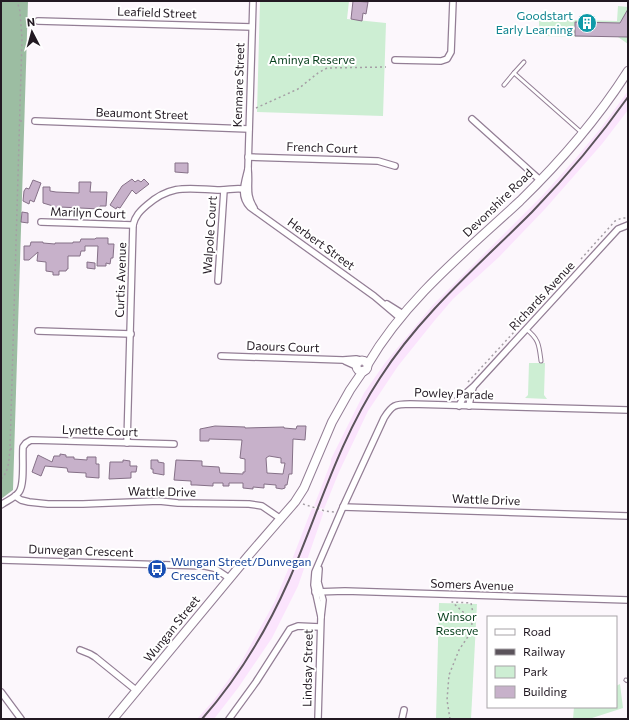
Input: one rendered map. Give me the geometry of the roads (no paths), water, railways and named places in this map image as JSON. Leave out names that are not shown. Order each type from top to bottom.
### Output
[{"type":"street","name":"Kenmare Street","points":[[245,190],[250,180],[248,157],[253,1]]},
{"type":"street","points":[[395,60],[441,61],[447,59],[451,52],[453,1]]},
{"type":"street","name":"Leafield Street","points":[[38,20],[252,27]]},
{"type":"street","name":"Devonshire Road","points":[[281,519],[304,488],[332,422],[350,390],[361,365],[401,316],[444,270],[521,200],[540,180],[582,133],[628,71]]},
{"type":"street","points":[[472,120],[540,180]]},
{"type":"street","name":"Beaumont Street","points":[[35,121],[249,128]]},
{"type":"street","name":"French Court","points":[[248,157],[378,161],[395,166]]},
{"type":"street","name":"Curtis Avenue","points":[[127,443],[135,220],[139,212],[165,192],[178,189],[245,190]]},
{"type":"street","name":"Walpole Court","points":[[218,281],[224,190]]},
{"type":"street","name":"Herbert Street","points":[[245,190],[255,210],[401,316]]},
{"type":"street","name":"Marilyn Court","points":[[41,222],[134,225]]},
{"type":"street","name":"Richards Avenue","points":[[458,406],[465,394],[618,229],[628,225]]},
{"type":"street","points":[[38,331],[131,334]]},
{"type":"street","name":"Daours Court","points":[[221,356],[343,360],[361,365]]},
{"type":"street","name":"Richards Avenue","points":[[469,406],[474,386]]},
{"type":"street","name":"Powley Parade","points":[[343,507],[384,418],[392,406],[399,404],[628,410]]},
{"type":"street","name":"Lynette Court","points":[[15,496],[20,491],[21,487],[23,447],[26,443],[36,440],[174,444]]},
{"type":"street","points":[[1,505],[15,496]]},
{"type":"street","name":"Wattle Drive","points":[[15,496],[21,500],[29,502],[48,504],[159,501],[178,503],[249,504],[262,506],[281,519]]},
{"type":"street","name":"Lindsay Street","points":[[318,719],[321,617],[318,592],[314,578],[343,507]]},
{"type":"street","name":"Wattle Drive","points":[[343,507],[628,516]]},
{"type":"street","name":"Wungan Street","points":[[113,719],[229,578],[281,519]]},
{"type":"street","name":"Dunvegan Crescent","points":[[1,560],[205,566],[214,568],[229,578]]},
{"type":"street","name":"Somers Avenue","points":[[318,592],[345,591],[628,600]]},
{"type":"street","points":[[229,719],[256,682],[290,629],[298,626],[320,627]]},
{"type":"street","points":[[80,650],[95,657],[137,690]]},
{"type":"street","points":[[1,692],[21,719]]},
{"type":"street","points":[[402,719],[404,710]]},
{"type":"lane","points":[[504,85],[524,62]]},
{"type":"lane","points":[[514,73],[582,133]]},
{"type":"lane","points":[[526,329],[536,339],[539,346],[541,361]]},
{"type":"railway","points":[[202,719],[240,670],[271,617],[289,580],[330,477],[352,427],[380,378],[396,355],[432,311],[558,185],[606,127],[628,97]]},
{"type":"place","name":"Goodstart Early Learning","points":[[587,23]]},
{"type":"place","name":"Wungan Street/Dunvegan Crescent","points":[[157,569]]},
{"type":"park label","name":"Aminya Reserve","points":[[312,60]]},
{"type":"park label","name":"Winsor Reserve","points":[[457,624]]}]
